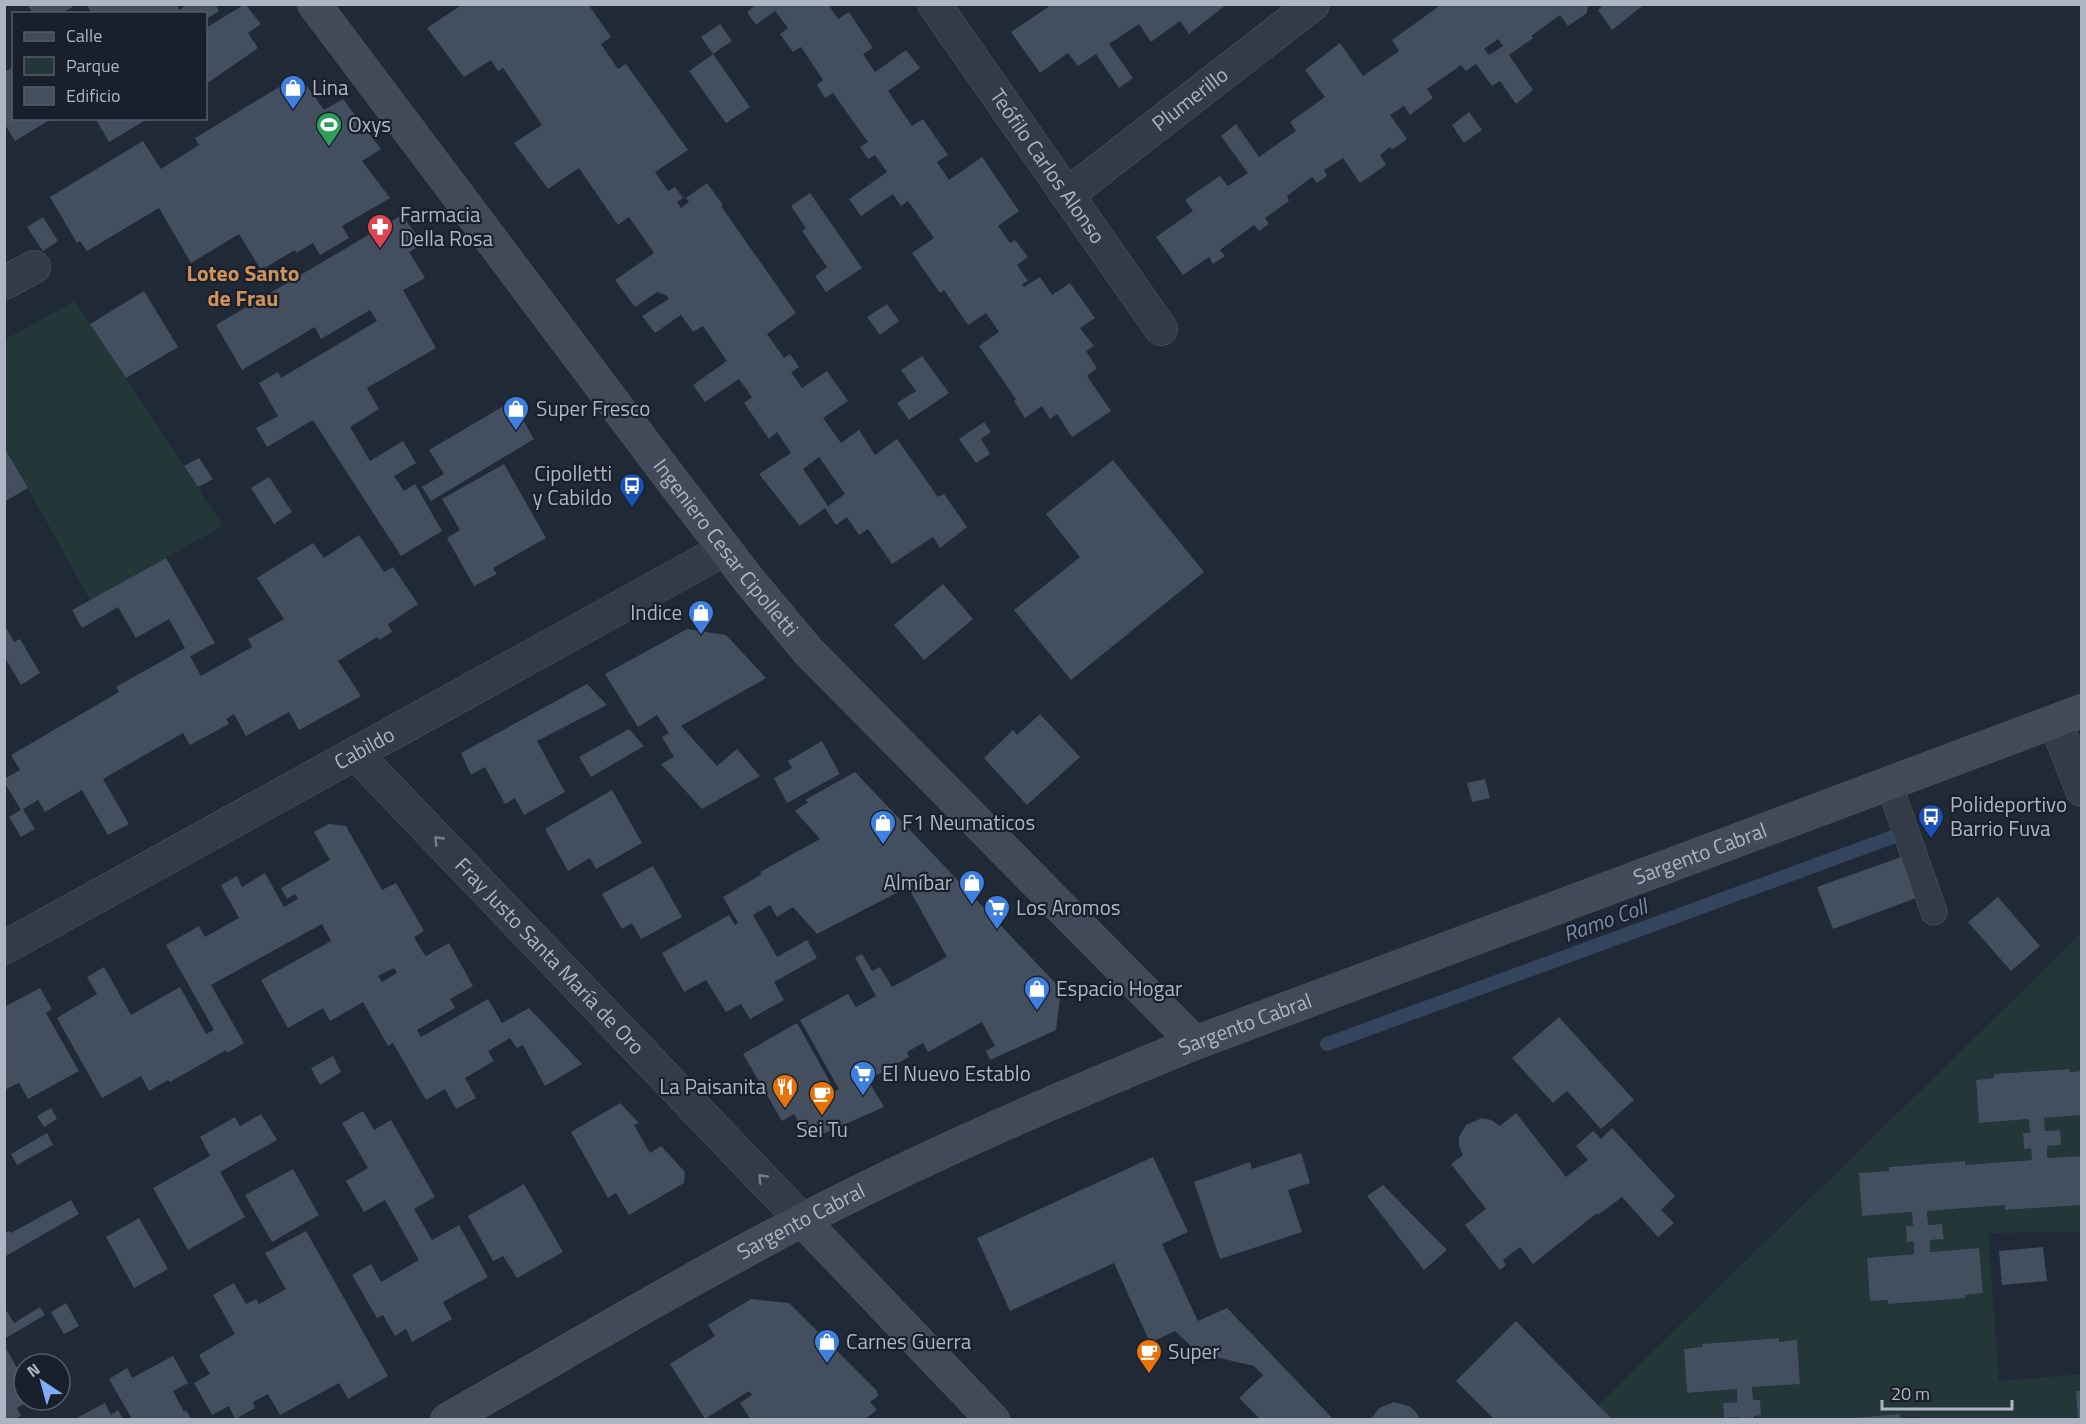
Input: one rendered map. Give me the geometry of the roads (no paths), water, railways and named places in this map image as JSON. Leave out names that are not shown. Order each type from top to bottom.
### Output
[{"type":"main road","name":"Ingeniero Cesar Cipolletti","points":[[314,4],[725,549],[808,651],[1195,1043]]},
{"type":"main road","name":"Sargento Cabral","points":[[447,1419],[802,1220],[930,1157],[1062,1097],[1195,1043],[2068,716]]},
{"type":"main road","name":"Fray Justo Santa María de Oro","points":[[802,1220],[993,1419]]},
{"type":"street","name":"Teófilo Carlos Alonso","points":[[934,4],[1161,329]]},
{"type":"street","name":"Plumerillo","points":[[1067,195],[1313,4]]},
{"type":"street","points":[[4,283],[34,267]]},
{"type":"street","name":"Cabildo","points":[[4,948],[725,549]]},
{"type":"street","points":[[2068,716],[2082,790]]},
{"type":"street","name":"Fray Justo Santa María de Oro","points":[[356,754],[802,1220]]},
{"type":"lane","points":[[1888,784],[1934,912]]},
{"type":"waterway","name":"Ramo Coll","points":[[1327,1044],[1898,835]]},
{"type":"place","name":"Lina","points":[[293,111]]},
{"type":"place","name":"Oxys","points":[[329,148]]},
{"type":"place","name":"Farmacia Della Rosa","points":[[380,250]]},
{"type":"place","name":"Super Fresco","points":[[516,432]]},
{"type":"place","name":"Cipolletti y Cabildo","points":[[632,509]]},
{"type":"place","name":"Indice","points":[[701,636]]},
{"type":"place","name":"Polideportivo Barrio Fuva","points":[[1931,840]]},
{"type":"place","name":"F1 Neumaticos","points":[[883,846]]},
{"type":"place","name":"Almíbar","points":[[972,906]]},
{"type":"place","name":"Los Aromos","points":[[997,931]]},
{"type":"place","name":"Espacio Hogar","points":[[1037,1012]]},
{"type":"place","name":"El Nuevo Establo","points":[[863,1097]]},
{"type":"place","name":"La Paisanita","points":[[785,1110]]},
{"type":"place","name":"Sei Tu","points":[[822,1117]]},
{"type":"place","name":"Carnes Guerra","points":[[827,1365]]},
{"type":"place","name":"Super","points":[[1149,1375]]},
{"type":"district","name":"Loteo Santo de Frau","points":[[243,286]]}]
